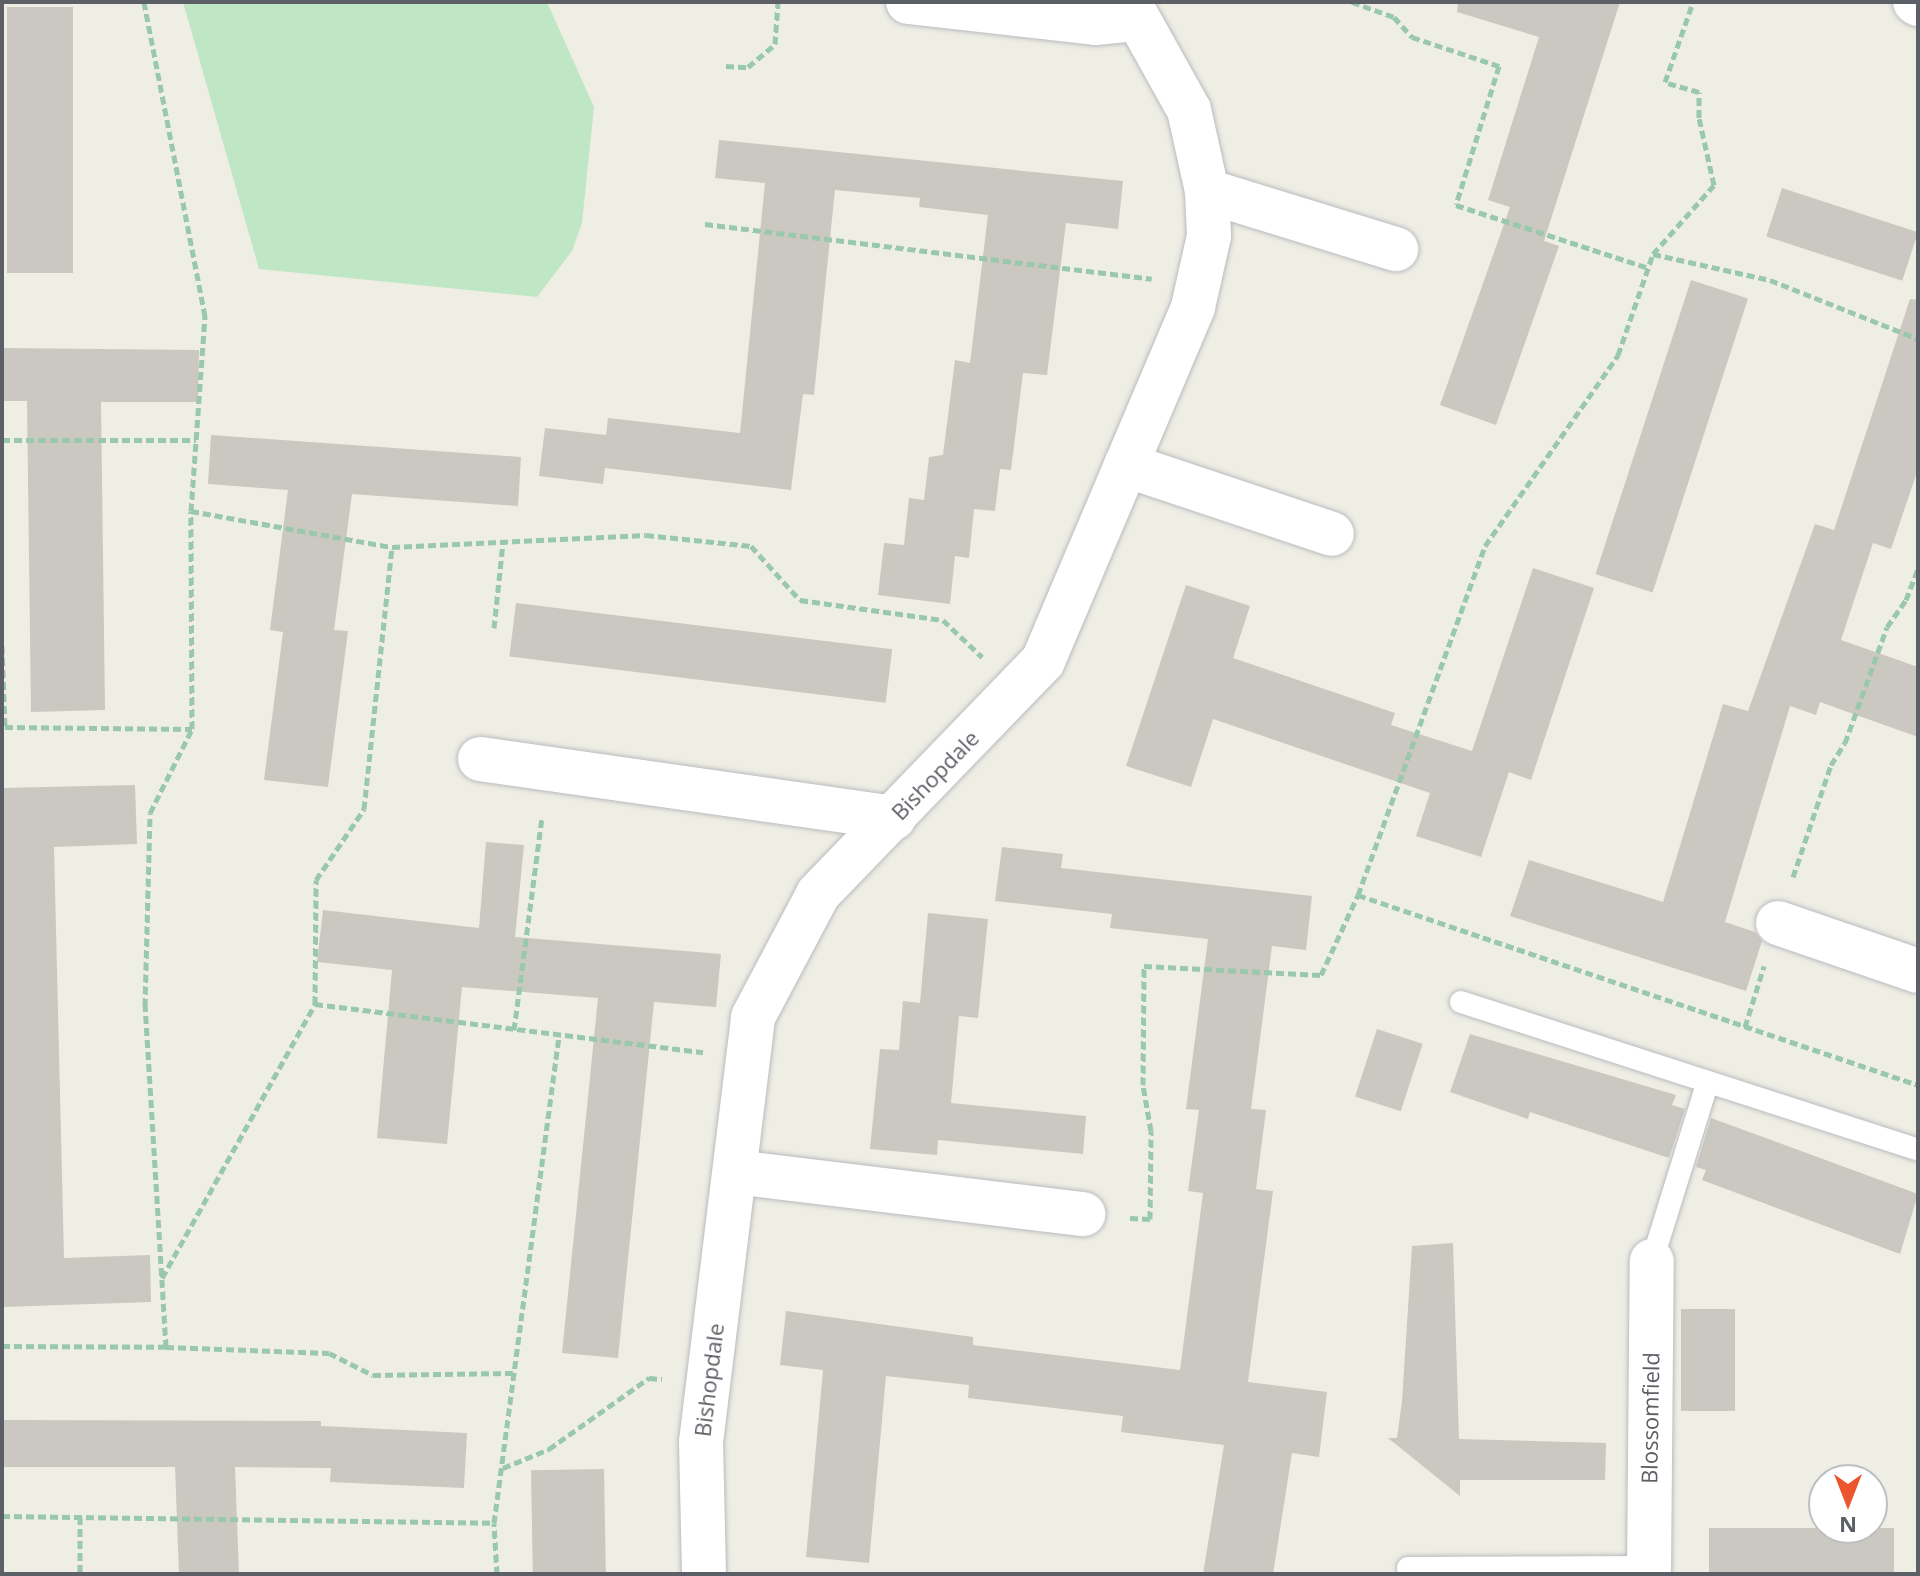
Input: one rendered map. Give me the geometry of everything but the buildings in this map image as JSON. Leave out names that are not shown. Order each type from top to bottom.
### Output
[{"type":"street","points":[[908,2],[1095,23],[1132,10]]},
{"type":"street","name":"Bishopdale","points":[[704,1574],[701,1442],[753,1017],[818,894],[1043,661],[1193,307],[1209,236],[1207,191],[1189,110],[1132,10]]},
{"type":"street","points":[[1207,191],[1396,249]]},
{"type":"street","points":[[1126,465],[1332,534]]},
{"type":"street","points":[[480,759],[894,818]]},
{"type":"street","points":[[1778,923],[1918,971]]},
{"type":"street","points":[[735,1172],[1083,1214]]},
{"type":"street","name":"Blossomfield","points":[[1648,1570],[1652,1261]]},
{"type":"lane","points":[[1461,1002],[1707,1084],[1917,1149]]},
{"type":"lane","points":[[1652,1261],[1707,1084]]},
{"type":"lane","points":[[1408,1568],[1648,1570]]},
{"type":"path","points":[[144,2],[205,316],[191,511],[192,729],[150,813],[145,1006],[166,1347]]},
{"type":"path","points":[[726,66],[748,67],[775,44],[778,2]]},
{"type":"path","points":[[1352,2],[1394,17],[1412,37],[1499,66],[1456,205],[1649,268]]},
{"type":"path","points":[[1083,1214],[1150,1219],[1151,1131],[1143,1085],[1144,966],[1321,975],[1358,895],[1485,546],[1618,355],[1653,254],[1714,185],[1699,118],[1699,92],[1665,82],[1693,2]]},
{"type":"path","points":[[705,224],[1197,285]]},
{"type":"path","points":[[1653,254],[1770,280],[1918,339]]},
{"type":"path","points":[[2,440],[196,440]]},
{"type":"path","points":[[191,511],[392,547],[646,535],[751,546],[800,600],[943,620],[1016,690]]},
{"type":"path","points":[[494,628],[503,542]]},
{"type":"path","points":[[162,1279],[315,1004],[316,880],[364,809],[392,547]]},
{"type":"path","points":[[1745,1027],[1831,765],[1845,743],[1887,627],[1906,600],[1918,568]]},
{"type":"path","points":[[2,646],[5,727],[192,729]]},
{"type":"path","points":[[514,1030],[549,769]]},
{"type":"path","points":[[1358,895],[1918,1085]]},
{"type":"path","points":[[315,1004],[748,1057]]},
{"type":"path","points":[[497,1574],[494,1523],[559,1035]]},
{"type":"path","points":[[2,1346],[166,1347],[329,1353],[373,1375],[514,1373]]},
{"type":"path","points":[[502,1468],[549,1449],[649,1378],[708,1382]]},
{"type":"path","points":[[2,1516],[494,1523]]},
{"type":"path","points":[[80,1517],[80,1574]]},
{"type":"green space","points":[[183,2],[547,2],[594,107],[582,223],[572,251],[537,297],[259,269]]}]
